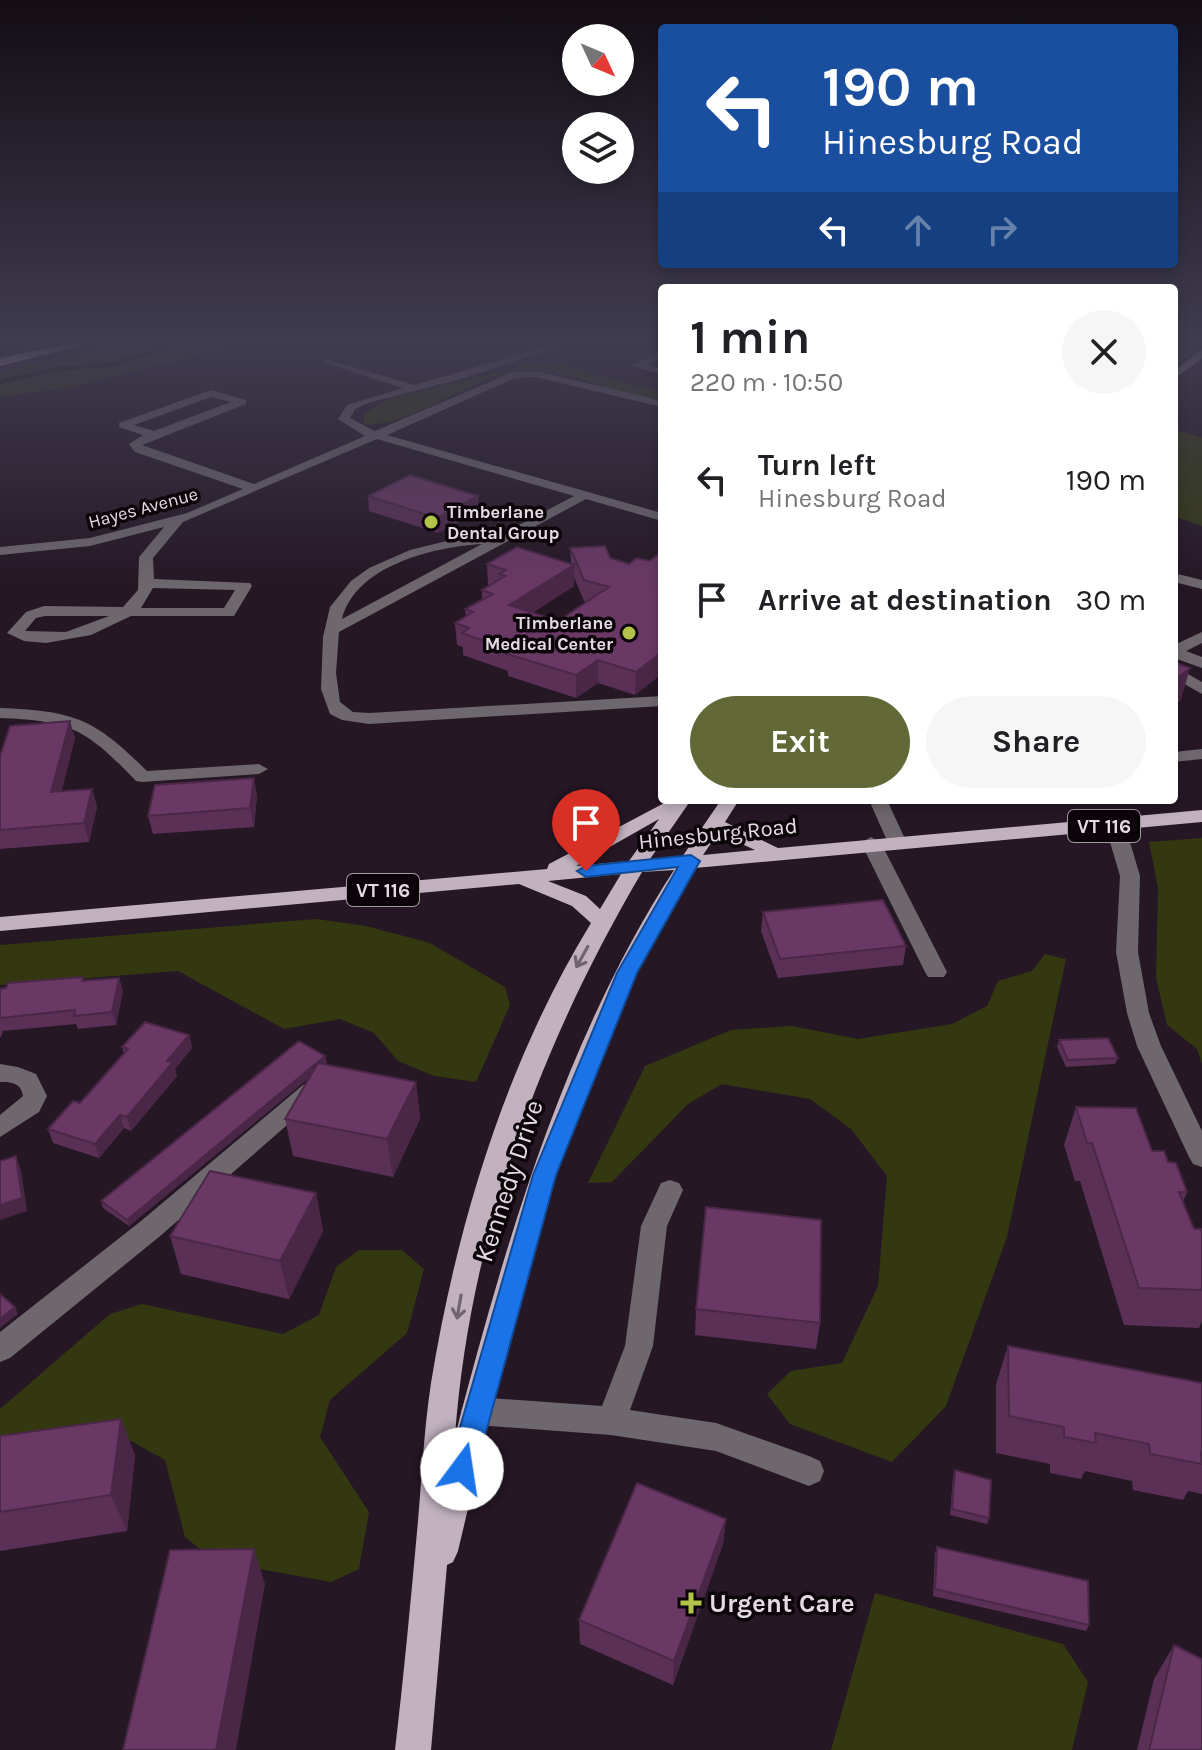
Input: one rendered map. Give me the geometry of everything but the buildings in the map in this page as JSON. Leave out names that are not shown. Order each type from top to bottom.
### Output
[{"type":"main road","points":[[528,877],[587,854],[642,818],[673,804]]},
{"type":"main road","name":"Kennedy Drive","points":[[413,1750],[445,1384],[467,1263],[519,1092],[548,1023],[601,921],[678,804]]},
{"type":"main road","name":"Kennedy Drive","points":[[427,1613],[476,1411],[544,1175],[574,1095],[627,973],[727,804]]},
{"type":"main road","name":"Hinesburg Road","points":[[0,924],[871,843],[1202,816]]},
{"type":"main road","points":[[714,824],[777,852]]},
{"type":"main road","points":[[528,877],[579,901],[601,921]]},
{"type":"street","points":[[128,427],[154,435]]},
{"type":"street","points":[[176,427],[135,446],[256,489]]},
{"type":"street","points":[[353,427],[658,514]]},
{"type":"street","name":"Hayes Avenue","points":[[0,551],[65,547],[177,521],[399,427]]},
{"type":"street","points":[[332,630],[585,495]]},
{"type":"street","points":[[147,583],[245,586],[229,613],[131,610],[44,611],[31,615],[15,633],[67,639],[131,610],[144,594],[147,583],[143,572],[146,557],[177,521]]},
{"type":"street","points":[[500,540],[465,540],[432,547],[377,571],[343,597],[334,609],[329,700],[344,716],[440,717],[658,701]]},
{"type":"street","points":[[1178,578],[1202,585]]},
{"type":"street","points":[[1178,650],[1198,642]]},
{"type":"street","points":[[1178,654],[1202,663]]},
{"type":"street","points":[[1178,674],[1202,689]]},
{"type":"street","points":[[0,713],[50,715],[89,726],[112,743],[142,777],[259,769]]},
{"type":"street","points":[[1178,757],[1202,754]]},
{"type":"street","points":[[880,804],[896,841]]},
{"type":"street","points":[[1115,825],[1130,876],[1127,952],[1135,1002],[1149,1046],[1202,1157]]},
{"type":"street","points":[[871,843],[936,972]]},
{"type":"street","points":[[0,1073],[23,1076],[31,1082],[35,1096],[30,1106],[0,1128]]},
{"type":"street","points":[[0,1349],[150,1229],[332,1073]]},
{"type":"street","points":[[611,1421],[639,1346],[654,1226],[670,1190]]},
{"type":"street","points":[[476,1411],[611,1421],[716,1437],[809,1471]]},
{"type":"green space","points":[[1178,431],[1202,437],[1202,526],[1178,517]]},
{"type":"green space","points":[[1202,838],[1202,1064],[1197,1049],[1167,1025],[1156,978],[1158,888],[1149,842]]},
{"type":"green space","points":[[316,919],[366,926],[430,943],[505,987],[510,1005],[476,1082],[434,1076],[398,1061],[374,1033],[340,1019],[284,1029],[178,971],[0,985],[0,945]]},
{"type":"green space","points":[[1045,954],[1066,959],[1007,1237],[946,1406],[892,1462],[790,1424],[767,1394],[791,1371],[842,1363],[878,1286],[887,1176],[851,1129],[810,1099],[722,1084],[688,1104],[612,1182],[588,1183],[645,1066],[731,1030],[792,1026],[858,1039],[952,1024],[987,1006],[998,981],[1032,971]]},
{"type":"green space","points":[[359,1250],[402,1250],[424,1269],[407,1333],[330,1400],[320,1437],[369,1512],[359,1569],[331,1582],[215,1561],[185,1537],[165,1460],[131,1441],[0,1440],[0,1409],[110,1314],[142,1304],[283,1334],[319,1315],[336,1267]]},
{"type":"green space","points":[[875,1593],[1063,1644],[1088,1682],[1072,1750],[831,1750]]},
{"type":"place","name":"Timberlane Dental Group","points":[[431,522]]},
{"type":"place","name":"Timberlane Medical Center","points":[[629,633]]},
{"type":"place","name":"Urgent Care","points":[[691,1603]]},
{"type":"route","points":[[462,1469],[516,1268],[544,1175],[574,1095],[627,973],[653,922],[691,861],[586,871]]}]
